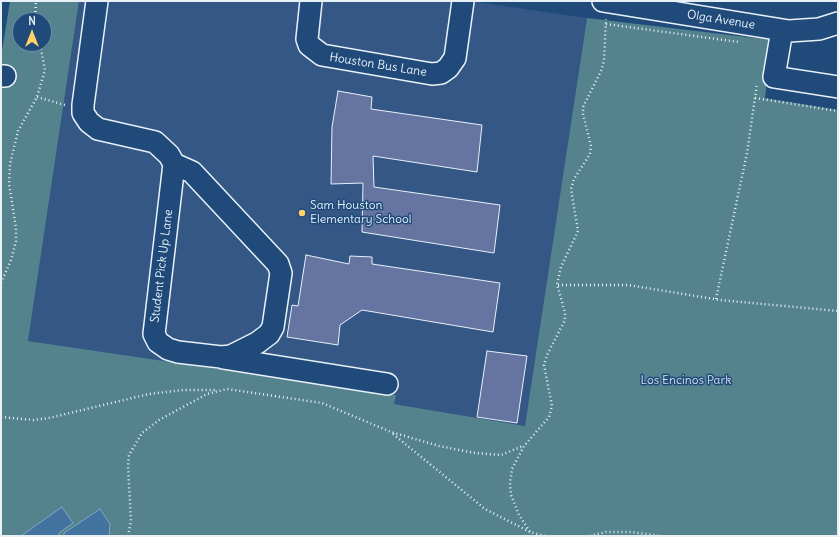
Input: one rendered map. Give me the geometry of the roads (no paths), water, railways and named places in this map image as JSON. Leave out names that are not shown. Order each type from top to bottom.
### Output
[{"type":"street","points":[[97,1],[83,110],[89,122],[98,129],[154,142],[169,155],[174,164]]},
{"type":"street","name":"Houston Bus Lane","points":[[311,1],[307,39],[309,45],[322,55],[432,74],[441,73],[448,68],[455,58],[463,1]]},
{"type":"street","name":"Olga Avenue","points":[[605,10],[782,30],[819,29],[838,23]]},
{"type":"street","points":[[782,30],[774,77],[838,87]]},
{"type":"street","name":"Student Pick Up Lane","points":[[174,164],[192,172],[278,264],[281,273],[276,314],[273,327],[269,334],[230,356],[221,357],[178,352],[168,349],[158,342],[154,334],[174,164]]},
{"type":"street","points":[[221,357],[387,384]]},
{"type":"place","name":"Sam Houston Elementary School","points":[[302,213]]},
{"type":"park label","name":"Los Encinos Park","points":[[686,381]]}]
